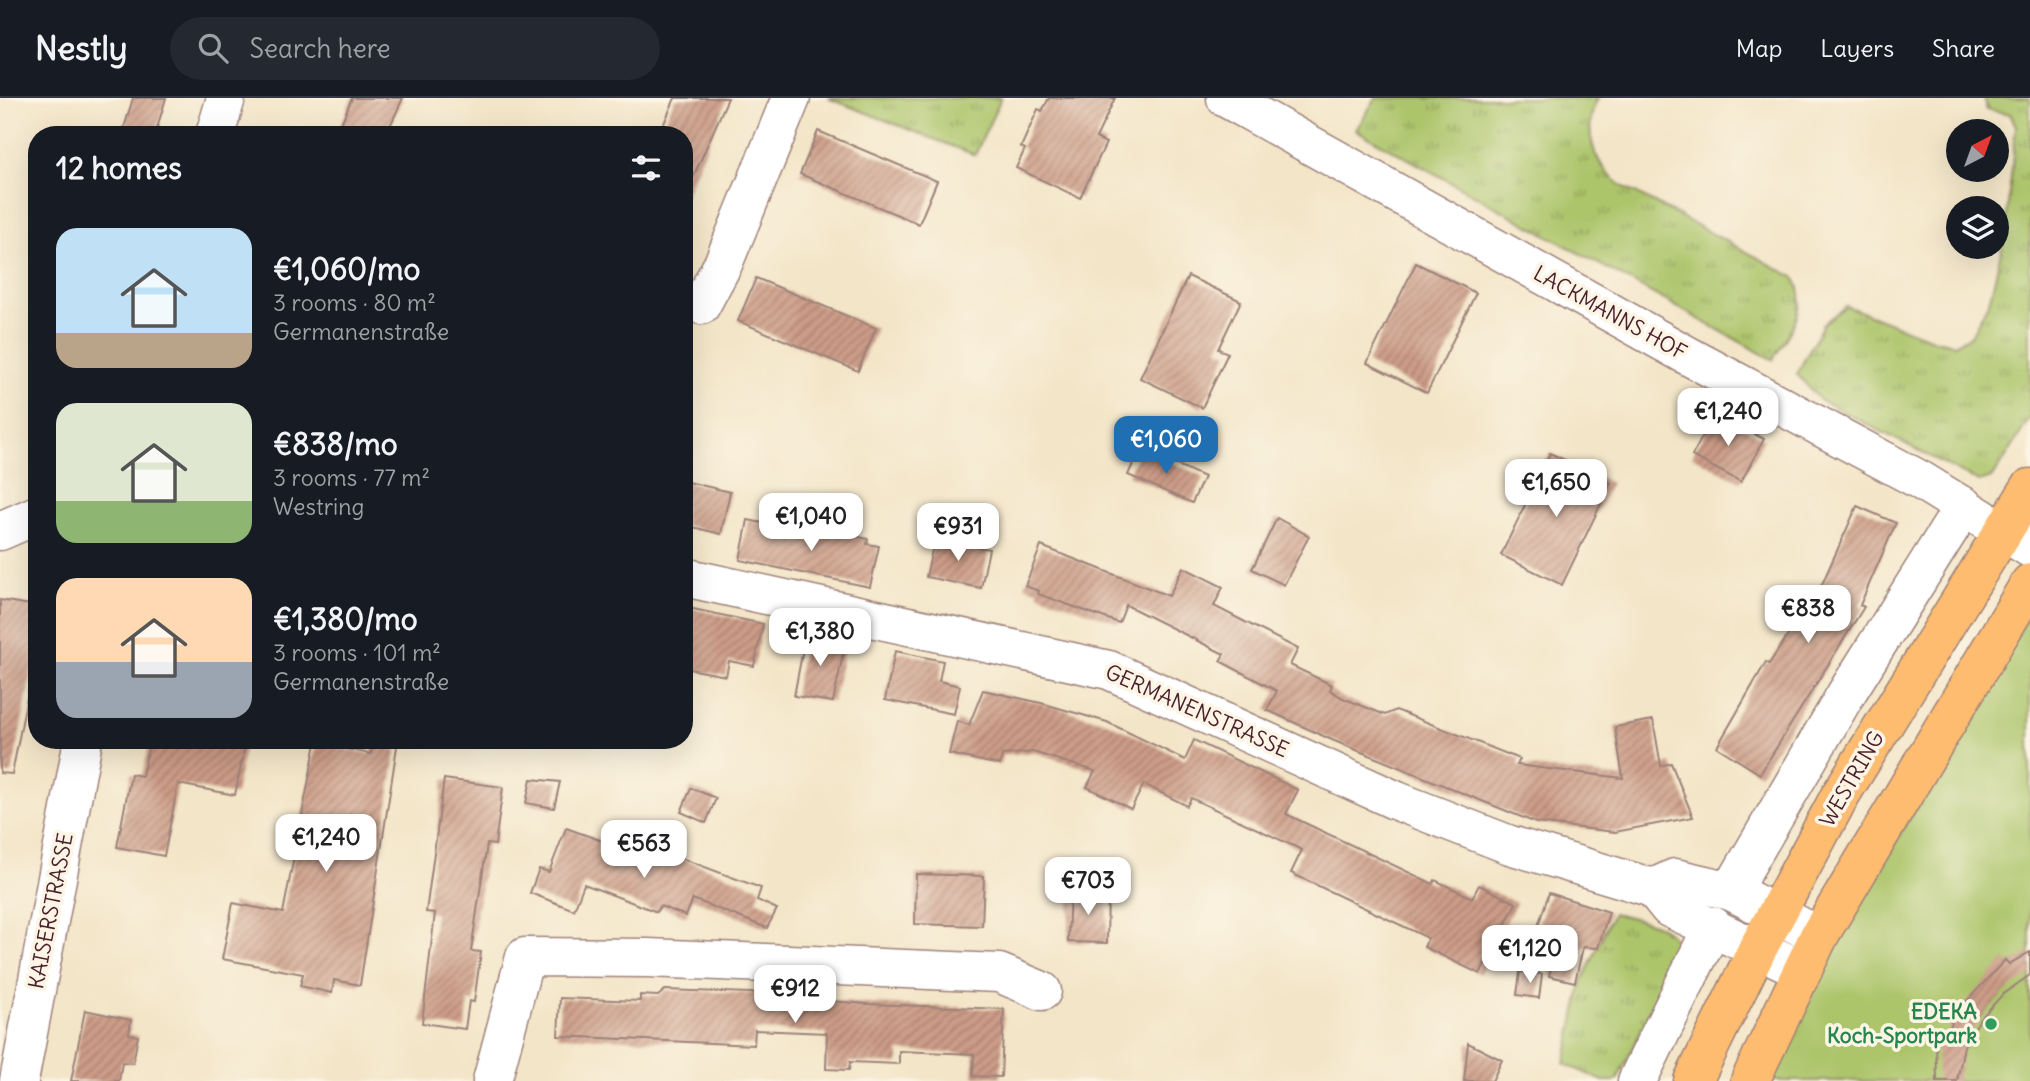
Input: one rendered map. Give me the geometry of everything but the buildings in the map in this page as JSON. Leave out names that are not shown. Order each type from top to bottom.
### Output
[{"type":"main road","name":"WESTRING","points":[[1693,1081],[1775,914],[1841,794],[2017,540],[2030,488]]},
{"type":"main road","points":[[1750,1081],[1819,936],[2030,583]]},
{"type":"street","points":[[218,126],[226,98]]},
{"type":"street","points":[[701,305],[723,264],[791,98]]},
{"type":"street","name":"LACKMANNS HOF","points":[[1226,98],[1964,506],[2017,540]]},
{"type":"street","points":[[1731,891],[1846,694],[1964,506]]},
{"type":"street","points":[[0,531],[28,519]]},
{"type":"street","name":"GERMANENSTRASSE","points":[[693,579],[1109,670],[1396,801],[1510,845],[1653,888],[1669,908],[1713,926],[1803,970]]},
{"type":"street","name":"KAISERSTRASSE","points":[[19,1081],[81,749]]},
{"type":"street","name":"GERMANENSTRASSE","points":[[1653,888],[1675,878],[1731,891],[1819,936]]},
{"type":"street","points":[[1637,1081],[1713,926]]},
{"type":"street","points":[[492,1081],[525,957],[648,958],[999,973],[1042,991]]},
{"type":"green space","points":[[828,98],[1001,98],[975,155]]},
{"type":"green space","points":[[1376,98],[1598,98],[1593,110],[1591,135],[1598,158],[1612,178],[1622,186],[1794,277],[1799,288],[1799,309],[1791,330],[1773,360],[1356,130]]},
{"type":"green space","points":[[1985,98],[2030,98],[2030,418],[1997,471],[1991,478],[1979,482],[1820,400],[1797,374],[1823,324],[1846,306],[1935,340],[1954,344],[1971,336],[1990,299],[1999,259],[2009,259],[2009,196],[2016,126],[2010,114],[1985,109]]},
{"type":"green space","points":[[2030,613],[2030,1081],[1767,1081],[1823,965]]},
{"type":"green space","points":[[1613,913],[1663,928],[1676,942],[1678,952],[1617,1081],[1603,1081],[1565,1064],[1582,982]]},
{"type":"place","name":"EDEKA Koch-Sportpark","points":[[1991,1024]]}]
